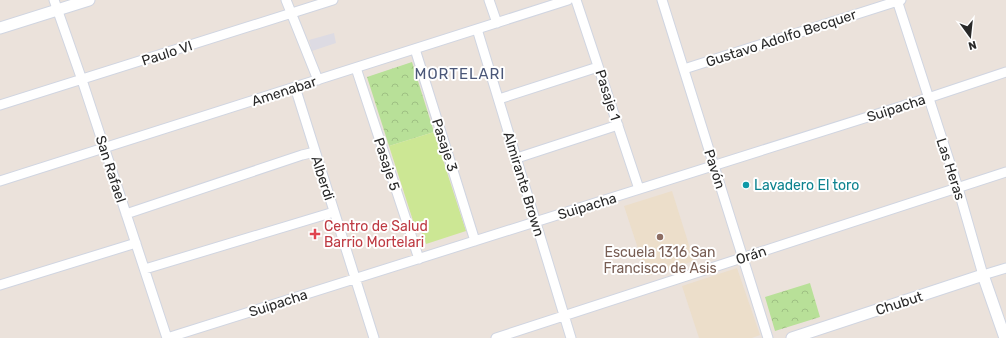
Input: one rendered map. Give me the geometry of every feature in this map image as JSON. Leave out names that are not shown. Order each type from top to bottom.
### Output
[{"type":"street","points":[[0,28],[55,5],[89,0]]},
{"type":"street","points":[[286,0],[290,14],[318,80]]},
{"type":"street","name":"Paulo VI","points":[[0,105],[333,0]]},
{"type":"street","points":[[489,0],[496,23]]},
{"type":"street","name":"Amenabar","points":[[0,181],[568,0]]},
{"type":"street","name":"Pasaje 1","points":[[576,0],[639,189]]},
{"type":"street","name":"Pavón","points":[[662,0],[744,257],[768,338]]},
{"type":"street","name":"Gustavo Adolfo Becquer","points":[[684,69],[898,0]]},
{"type":"street","name":"Las Heras","points":[[898,0],[928,98],[958,188],[983,275],[1005,338]]},
{"type":"street","name":"San Rafael","points":[[55,5],[82,80],[167,338]]},
{"type":"street","name":"Almirante Brown","points":[[477,29],[572,338]]},
{"type":"street","name":"Pasaje 3","points":[[414,49],[476,241]]},
{"type":"street","points":[[499,99],[598,67]]},
{"type":"street","name":"Pasaje 5","points":[[356,68],[419,259]]},
{"type":"street","name":"Suipacha","points":[[167,338],[928,98],[1006,72]]},
{"type":"street","name":"Alberdi","points":[[295,88],[374,338]]},
{"type":"street","points":[[517,158],[618,125]]},
{"type":"street","points":[[126,214],[302,155],[315,152]]},
{"type":"street","name":"Orán","points":[[496,338],[1006,172]]},
{"type":"street","points":[[145,269],[334,212]]},
{"type":"street","points":[[0,285],[136,243]]},
{"type":"street","name":"Chubut","points":[[792,338],[1006,268]]},
{"type":"shaded area","points":[[334,33],[336,43],[312,51],[309,40]]},
{"type":"shaded area","name":"Escuela 1316 San Francisco de Asis","points":[[672,191],[694,261],[647,276],[624,206]]},
{"type":"shaded area","points":[[737,268],[760,335],[752,338],[699,338],[682,286]]},
{"type":"green space","points":[[412,62],[434,132],[389,146],[367,77]]},
{"type":"green space","points":[[434,132],[466,231],[426,244],[421,231],[417,233],[389,146]]},
{"type":"green space","points":[[810,283],[820,317],[775,331],[765,297]]},
{"type":"place","name":"Lavadero El toro","points":[[746,185]]},
{"type":"place","name":"Centro de Salud Barrio Mortelari","points":[[315,234]]},
{"type":"place","name":"Escuela 1316 San Francisco de Asis","points":[[660,237]]},
{"type":"district","name":"MORTELARI","points":[[460,74]]}]
